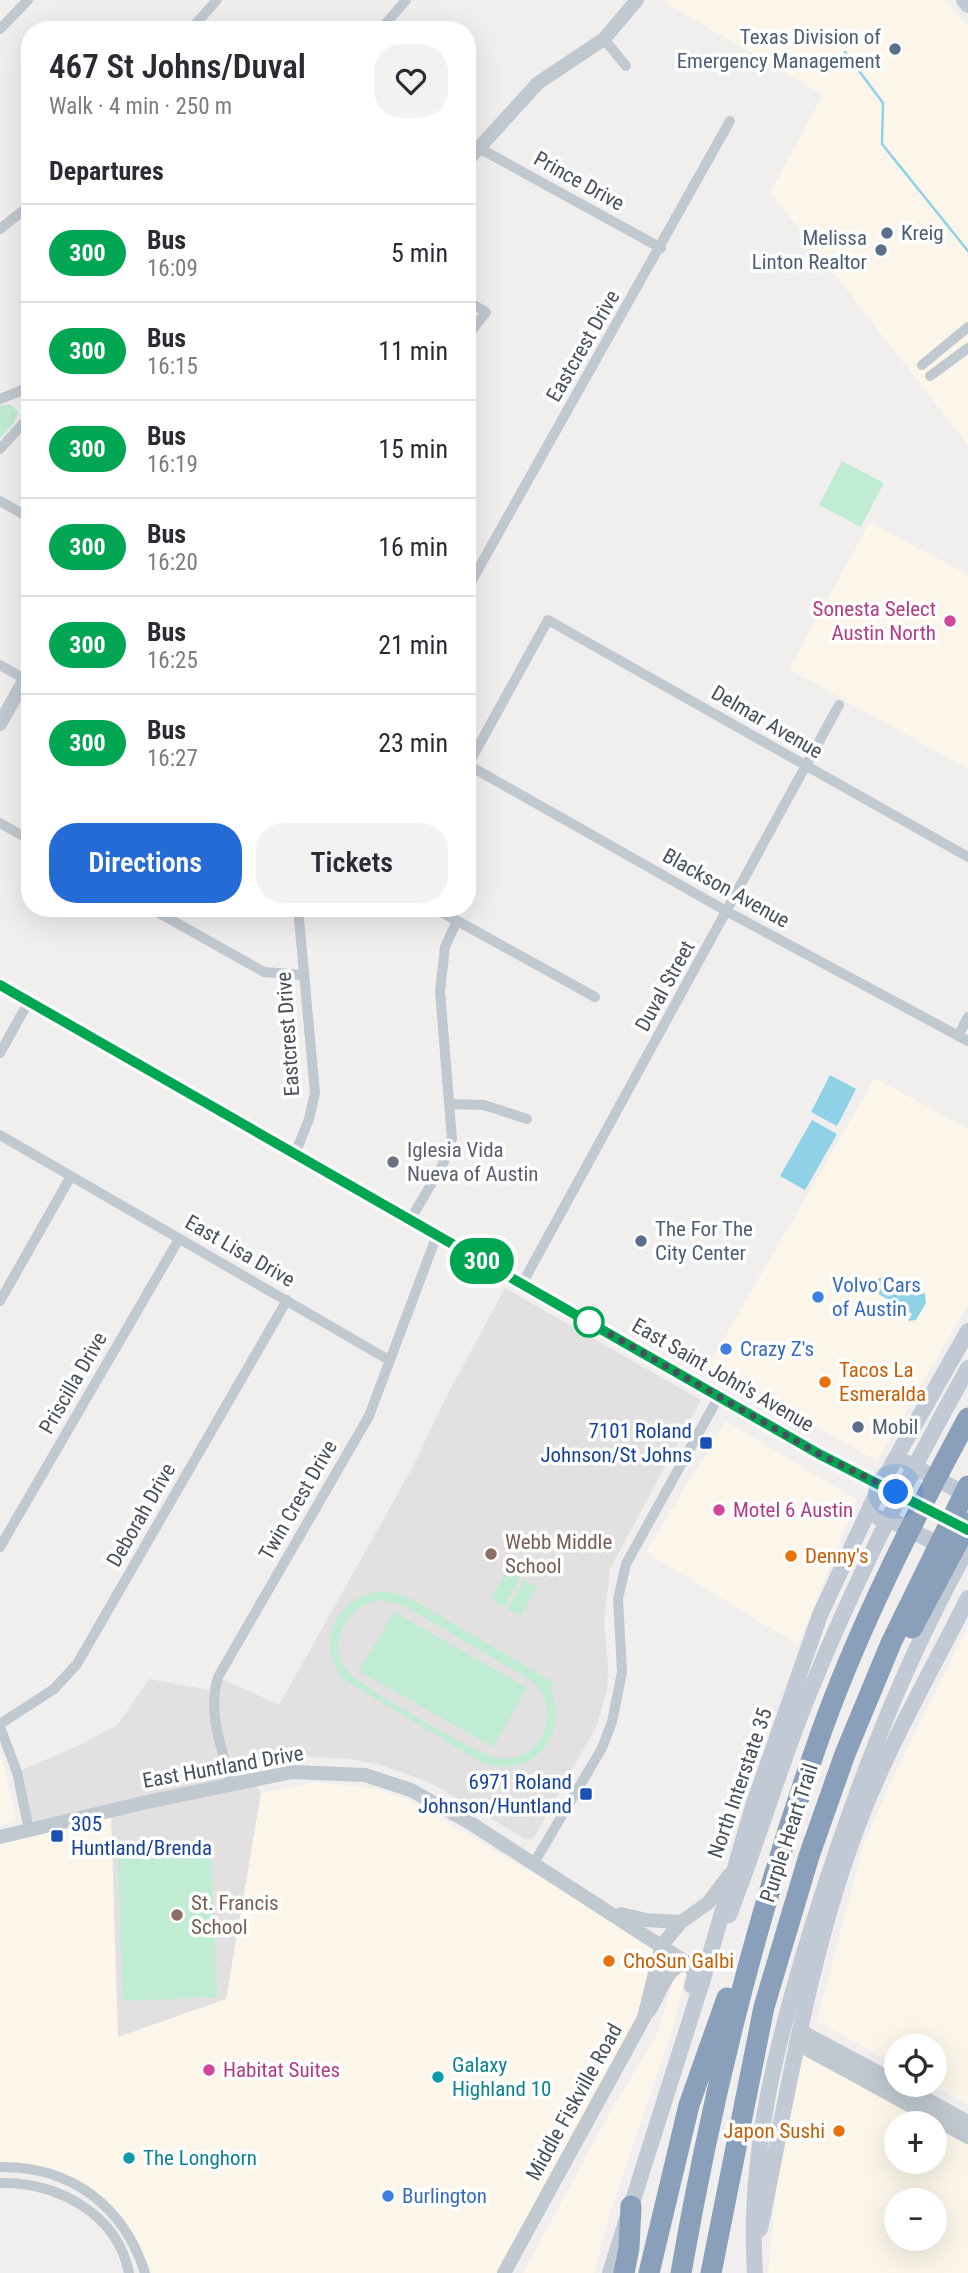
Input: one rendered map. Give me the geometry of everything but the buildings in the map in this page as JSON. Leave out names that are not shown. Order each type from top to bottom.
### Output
[{"type":"highway","name":"Purple Heart Trail","points":[[681,2273],[709,2118],[762,1916],[837,1692],[907,1535],[968,1418]]},
{"type":"highway","name":"Purple Heart Trail","points":[[711,2273],[764,2007],[809,1856],[865,1704],[919,1581],[968,1486]]},
{"type":"highway","points":[[865,1704],[891,1669],[968,1523]]},
{"type":"highway","points":[[649,2273],[702,2066],[736,1971],[762,1916]]},
{"type":"highway","points":[[624,2273],[629,2248],[631,2206]]},
{"type":"main road","points":[[964,0],[968,5]]},
{"type":"main road","name":"North Interstate 35","points":[[610,2273],[703,1979],[737,1858],[821,1615],[864,1522],[889,1488],[904,1443],[968,1331]]},
{"type":"main road","points":[[703,1979],[746,1874],[782,1763],[838,1624],[879,1535],[968,1368]]},
{"type":"main road","points":[[904,1443],[907,1461],[912,1468],[968,1496]]},
{"type":"main road","points":[[864,1522],[881,1518],[929,1539],[961,1557],[968,1565]]},
{"type":"main road","points":[[755,2273],[752,2227],[759,2148],[773,2072],[800,1966],[837,1849],[880,1732],[937,1603],[968,1548]]},
{"type":"main road","points":[[755,2273],[798,2036],[837,1888],[863,1811],[968,1598]]},
{"type":"main road","points":[[604,2273],[696,1976],[694,1968],[687,1963]]},
{"type":"street","points":[[0,29],[28,0]]},
{"type":"street","points":[[198,21],[217,0]]},
{"type":"street","points":[[388,21],[407,0]]},
{"type":"street","points":[[476,151],[538,83],[604,38],[637,0]]},
{"type":"street","points":[[604,38],[626,66]]},
{"type":"street","name":"Eastcrest Drive","points":[[476,573],[730,121]]},
{"type":"street","name":"Prince Drive","points":[[479,148],[661,248]]},
{"type":"street","points":[[0,229],[21,212]]},
{"type":"street","points":[[476,306],[486,312],[476,325]]},
{"type":"street","points":[[922,365],[968,327]]},
{"type":"street","points":[[930,376],[968,348]]},
{"type":"street","points":[[0,399],[21,391]]},
{"type":"street","points":[[0,449],[21,426]]},
{"type":"street","points":[[0,501],[21,513]]},
{"type":"street","name":"Delmar Avenue","points":[[476,750],[548,620],[968,857]]},
{"type":"street","points":[[0,665],[21,674]]},
{"type":"street","points":[[0,724],[21,689]]},
{"type":"street","name":"Duval Street","points":[[522,1284],[839,705]]},
{"type":"street","name":"Blackson Avenue","points":[[476,770],[727,912],[963,1039]]},
{"type":"street","points":[[0,823],[21,835]]},
{"type":"street","points":[[166,917],[264,972],[304,975]]},
{"type":"street","name":"Eastcrest Drive","points":[[295,1154],[309,1119],[315,1093],[299,917]]},
{"type":"street","points":[[450,917],[595,997]]},
{"type":"street","points":[[410,1220],[449,1150],[453,1128],[440,991],[445,947],[457,921]]},
{"type":"street","name":"East Saint John's Avenue","points":[[0,985],[819,1454],[968,1530]]},
{"type":"street","points":[[0,1053],[29,1001]]},
{"type":"street","points":[[963,1039],[968,1017]]},
{"type":"street","points":[[450,1104],[484,1105],[527,1119]]},
{"type":"street","name":"East Lisa Drive","points":[[0,1135],[390,1360]]},
{"type":"street","points":[[0,1301],[71,1176]]},
{"type":"street","name":"Twin Crest Drive","points":[[231,1783],[215,1724],[213,1702],[218,1677],[369,1416],[437,1235]]},
{"type":"street","name":"Priscilla Drive","points":[[0,1547],[179,1239]]},
{"type":"street","name":"Deborah Drive","points":[[0,1725],[54,1689],[77,1664],[287,1300]]},
{"type":"street","points":[[534,1863],[602,1748],[612,1722],[622,1672],[618,1599],[626,1564],[719,1396]]},
{"type":"street","points":[[0,1725],[17,1772],[29,1830]]},
{"type":"street","name":"East Huntland Drive","points":[[0,1837],[231,1783],[302,1772],[365,1775],[393,1782],[472,1824],[687,1963]]},
{"type":"street","points":[[662,1945],[681,1922],[708,1903],[724,1886],[737,1858]]},
{"type":"street","points":[[609,1911],[646,1920],[681,1922]]},
{"type":"street","name":"Middle Fiskville Road","points":[[504,2273],[644,2018],[662,1945]]},
{"type":"street","points":[[644,2018],[674,1966],[687,1963]]},
{"type":"street","points":[[798,2036],[884,2076]]},
{"type":"street","points":[[798,2036],[968,2137]]},
{"type":"street","points":[[923,2097],[968,2122]]},
{"type":"street","points":[[0,2167],[33,2168],[70,2181],[96,2196],[121,2221],[145,2273]]},
{"type":"street","points":[[0,2183],[33,2184],[81,2204],[117,2242],[129,2273]]},
{"type":"street","points":[[107,2230],[121,2221]]},
{"type":"shaded area","points":[[661,0],[945,0],[968,26],[968,445],[770,192],[823,95]]},
{"type":"shaded area","points":[[870,522],[968,575],[968,769],[789,669]]},
{"type":"shaded area","points":[[875,1078],[968,1129],[968,1304],[877,1461],[708,1366]]},
{"type":"shaded area","name":"Webb Middle School","points":[[505,1288],[701,1400],[610,1569],[604,1622],[607,1691],[596,1727],[534,1838],[525,1839],[431,1783],[381,1765],[350,1759],[295,1756],[246,1764],[261,1793],[226,1999],[118,2037],[111,1811],[29,1830],[17,1772],[82,1744],[118,1724],[149,1679],[214,1691],[218,1677],[279,1705],[410,1472]]},
{"type":"shaded area","points":[[726,1421],[857,1500],[798,1645],[646,1552]]},
{"type":"shaded area","points":[[968,1626],[968,2105],[947,2093],[947,2034],[884,2034],[884,2058],[817,2021],[863,1847],[886,1792]]},
{"type":"shaded area","points":[[0,1749],[16,1819],[0,1826]]},
{"type":"shaded area","points":[[316,1782],[378,1789],[414,1802],[525,1869],[604,1908],[662,1945],[644,2018],[504,2273],[145,2273],[127,2231],[70,2181],[0,2167],[0,1837],[111,1810],[119,2036],[225,1999],[261,1793]]},
{"type":"shaded area","points":[[676,1972],[684,1973],[684,1983],[672,2030],[609,2216],[594,2273],[523,2273],[613,2107],[657,2035]]},
{"type":"shaded area","points":[[804,2054],[907,2111],[884,2111],[884,2174],[947,2174],[947,2133],[968,2145],[968,2273],[768,2273],[780,2151]]},
{"type":"green space","points":[[0,405],[11,405],[18,412],[14,423],[0,438]]},
{"type":"green space","points":[[842,461],[884,483],[861,527],[819,505]]},
{"type":"green space","points":[[507,1571],[521,1578],[504,1607],[491,1599]]},
{"type":"green space","points":[[524,1580],[537,1587],[520,1616],[507,1609]]},
{"type":"green space","points":[[386,1591],[410,1598],[554,1683],[550,1689],[556,1722],[543,1749],[531,1759],[517,1765],[501,1767],[484,1764],[343,1679],[335,1664],[331,1635],[344,1609],[369,1594]],"holes":[[[379,1600],[405,1606],[537,1686],[544,1697],[548,1716],[542,1737],[533,1748],[513,1758],[487,1755],[422,1720],[349,1673],[339,1651],[339,1639],[348,1618],[367,1604]]]},
{"type":"green space","points":[[394,1612],[527,1688],[493,1747],[359,1671]]},
{"type":"green space","points":[[211,1855],[217,1997],[123,2001],[118,1858]]},
{"type":"water","points":[[830,1075],[856,1089],[837,1126],[811,1112]]},
{"type":"water","points":[[812,1120],[837,1134],[805,1190],[780,1176]]},
{"type":"water","points":[[893,1276],[917,1295],[925,1293],[926,1303],[916,1320],[908,1321],[912,1314],[872,1290],[878,1279]]},
{"type":"waterway","points":[[845,52],[883,103],[882,144],[968,251]]},
{"type":"bus line","name":"300","points":[[0,985],[819,1454],[968,1530]]},
{"type":"place","name":"Texas Division of Emergency Management","points":[[895,49]]},
{"type":"place","name":"Kreig","points":[[887,233]]},
{"type":"place","name":"Melissa Linton Realtor","points":[[881,250]]},
{"type":"place","name":"Sonesta Select Austin North","points":[[950,621]]},
{"type":"place","name":"Iglesia Vida Nueva of Austin","points":[[393,1162]]},
{"type":"place","name":"The For The City Center","points":[[641,1241]]},
{"type":"place","name":"Volvo Cars of Austin","points":[[818,1297]]},
{"type":"place","name":"Crazy Z's","points":[[726,1349]]},
{"type":"place","name":"Tacos La Esmeralda","points":[[825,1382]]},
{"type":"place","name":"Mobil","points":[[858,1427]]},
{"type":"place","name":"7101 Roland Johnson/St Johns","points":[[706,1443]]},
{"type":"place","name":"Motel 6 Austin","points":[[719,1510]]},
{"type":"place","name":"Webb Middle School","points":[[491,1554]]},
{"type":"place","name":"Denny's","points":[[791,1556]]},
{"type":"place","name":"6971 Roland Johnson/Huntland","points":[[586,1794]]},
{"type":"place","name":"305 Huntland/Brenda","points":[[57,1836]]},
{"type":"place","name":"St. Francis School","points":[[177,1915]]},
{"type":"place","name":"ChoSun Galbi","points":[[609,1961]]},
{"type":"place","name":"Habitat Suites","points":[[209,2070]]},
{"type":"place","name":"Galaxy Highland 10","points":[[438,2077]]},
{"type":"place","name":"Japon Sushi","points":[[839,2131]]},
{"type":"place","name":"The Longhorn","points":[[129,2158]]},
{"type":"place","name":"Burlington","points":[[388,2196]]},
{"type":"route","points":[[589,1322],[819,1454],[896,1492]]}]
